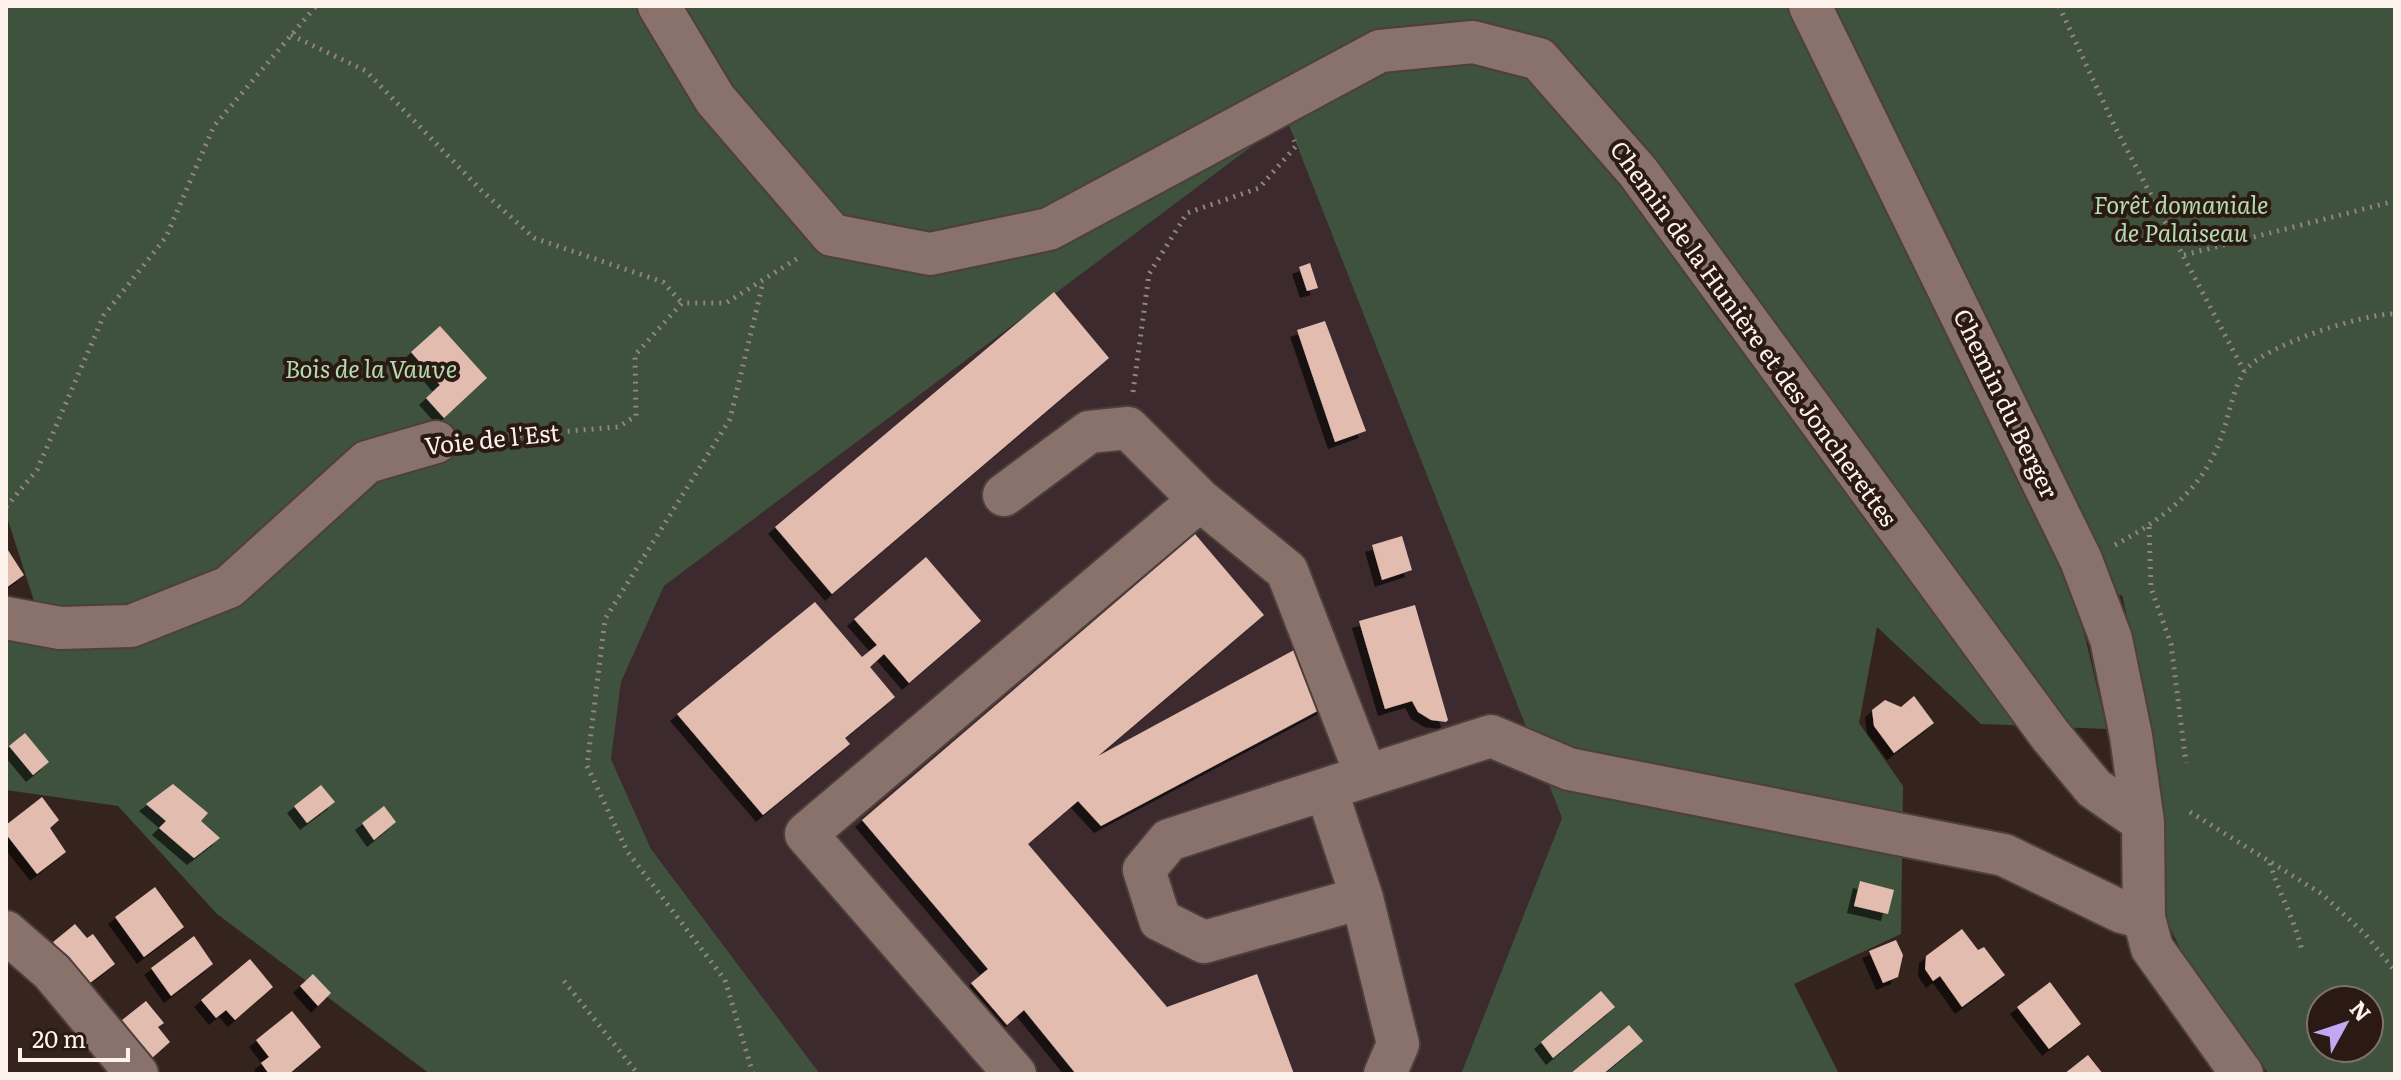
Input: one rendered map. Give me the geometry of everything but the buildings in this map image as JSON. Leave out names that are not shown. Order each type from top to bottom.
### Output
[{"type":"street","points":[[659,6],[715,99],[832,235]]},
{"type":"street","name":"Chemin du Berger","points":[[1810,6],[2081,560],[2111,639],[2131,736],[2143,822],[2144,918],[2152,948],[2169,976],[2242,1074]]},
{"type":"street","name":"Chemin de la Hunière et des Joncherettes","points":[[832,235],[930,254],[1049,229],[1380,51],[1473,42],[1539,59],[1638,172],[2050,735],[2094,788],[2143,822]]},
{"type":"street","points":[[1004,495],[1089,432],[1128,428],[1200,500],[1287,571],[1366,775]]},
{"type":"street","name":"Voie de l'Est","points":[[6,618],[60,628],[131,626],[229,587],[367,462],[436,442]]},
{"type":"street","points":[[1015,1074],[806,834],[1200,500]]},
{"type":"street","points":[[1362,898],[1204,942],[1160,920],[1144,870],[1169,840],[1491,736],[1569,769],[2004,855],[2122,912],[2144,918]]},
{"type":"street","points":[[1326,789],[1362,898],[1398,1044],[1385,1074]]},
{"type":"street","points":[[6,932],[52,972],[137,1074]]},
{"type":"path","points":[[6,507],[37,470],[104,315],[166,237],[214,126],[316,6]]},
{"type":"path","points":[[2059,6],[2115,127],[2244,371]]},
{"type":"path","points":[[291,35],[366,71],[482,191],[534,238],[663,282],[682,303],[726,303],[763,283],[832,235]]},
{"type":"path","points":[[1128,428],[1149,274],[1187,213],[1259,188],[1296,146],[1285,100]]},
{"type":"path","points":[[2184,255],[2395,201]]},
{"type":"path","points":[[753,1074],[725,980],[627,851],[587,766],[605,619],[730,419],[763,283]]},
{"type":"path","name":"Voie de l'Est","points":[[436,442],[618,427],[636,416],[635,355],[682,303]]},
{"type":"path","points":[[2186,763],[2171,644],[2151,588],[2149,527],[2193,489],[2208,469],[2244,371],[2265,353],[2291,340],[2395,314]]},
{"type":"path","points":[[2190,812],[2322,894],[2365,934],[2395,971]]},
{"type":"path","points":[[2270,862],[2280,898],[2297,925],[2302,951]]},
{"type":"path","points":[[564,981],[638,1074]]},
{"type":"shaded area","points":[[1287,120],[1562,818],[1461,1074],[820,1074],[651,849],[611,759],[621,682],[664,586]]},
{"type":"green space","name":"Bois de la Vauve","points":[[6,6],[2395,6],[2395,1074],[2269,1074],[2194,976],[2163,914],[2153,732],[2122,595],[2077,603],[2107,729],[1981,724],[1877,627],[1859,723],[1903,786],[1901,934],[1794,984],[1839,1074],[1461,1074],[1562,818],[1287,120],[664,586],[621,682],[611,759],[651,849],[820,1074],[430,1074],[217,914],[118,806],[6,790],[6,617],[34,601],[6,514]]},
{"type":"park label","name":"Forêt domaniale de Palaiseau","points":[[2181,220]]}]
